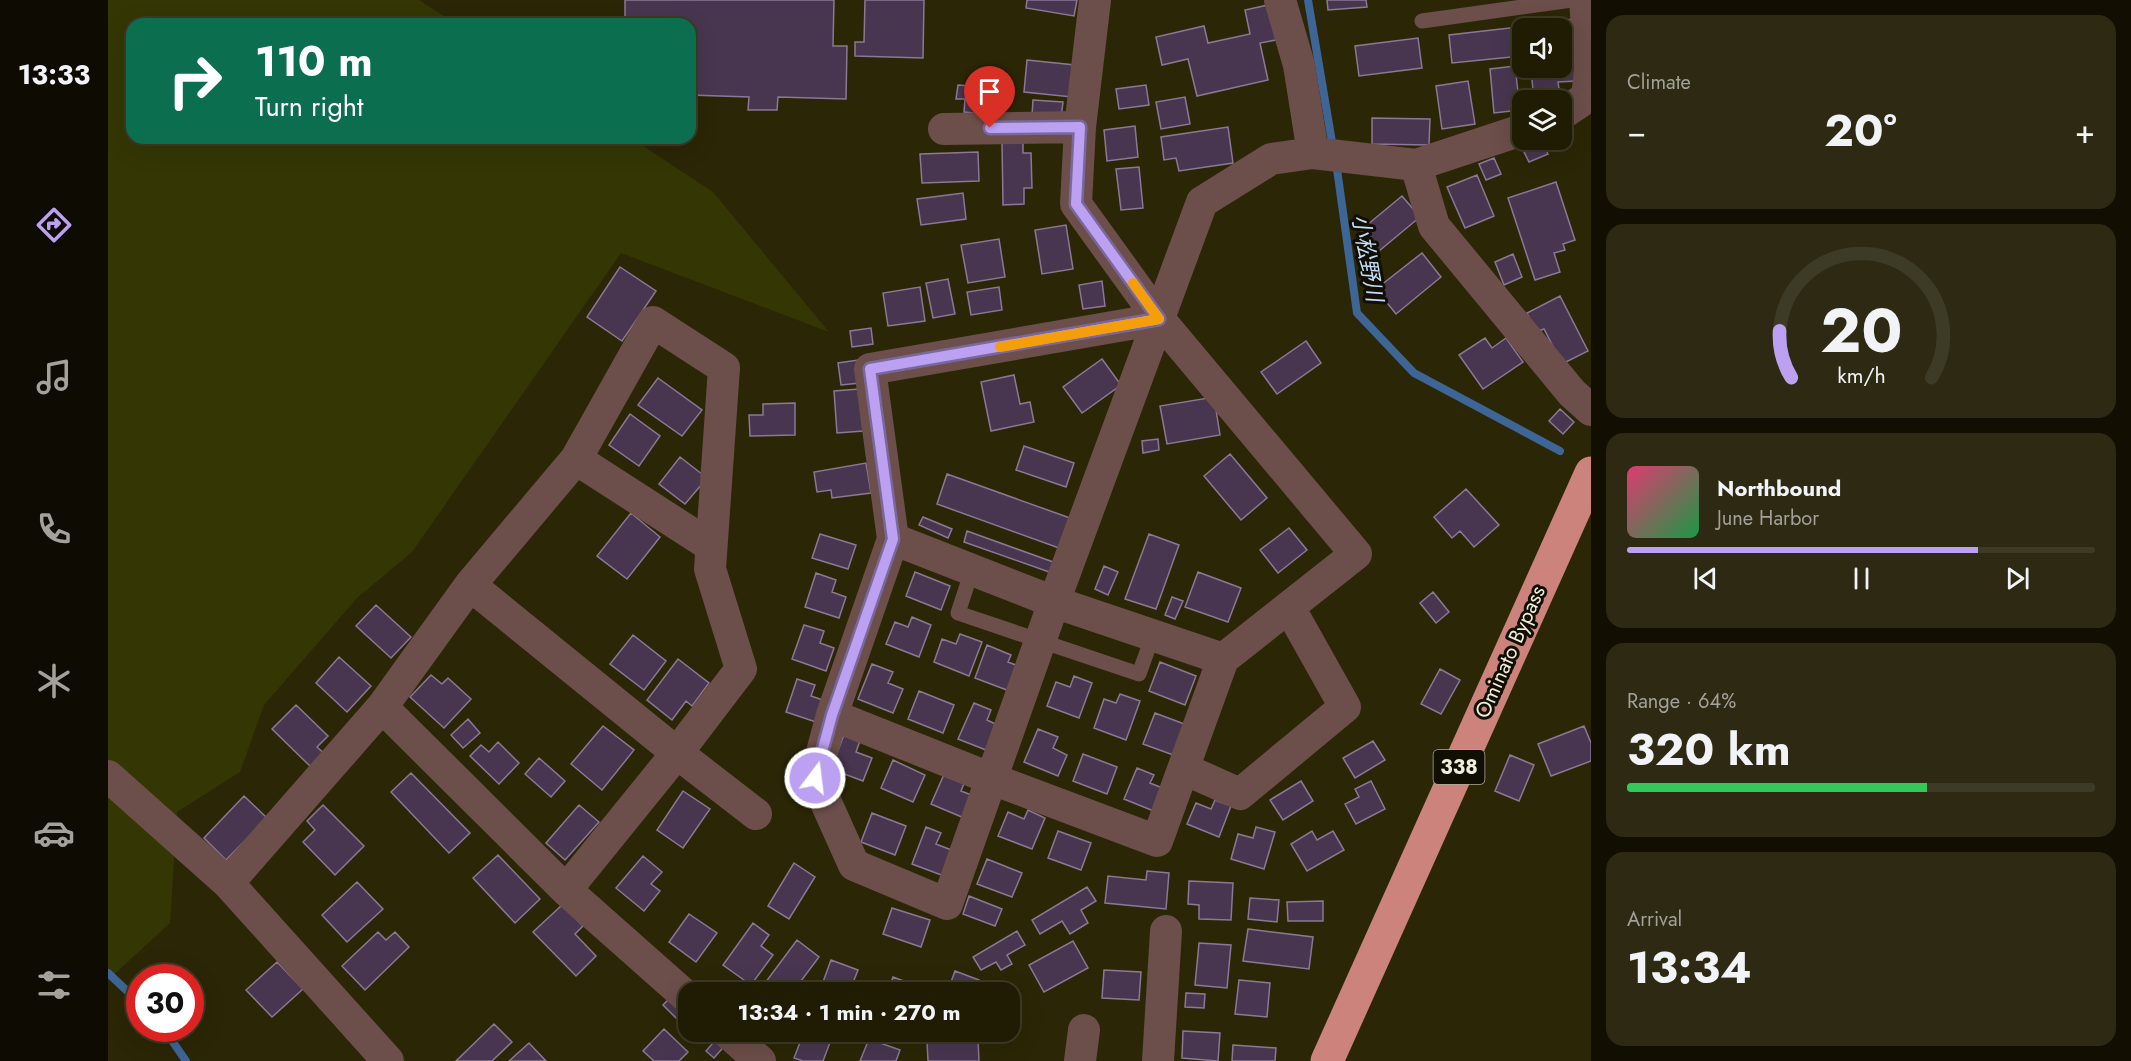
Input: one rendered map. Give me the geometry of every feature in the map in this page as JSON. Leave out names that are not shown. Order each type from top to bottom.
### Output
[{"type":"highway","name":"Ominato Bypass","points":[[1327,1061],[1588,489]]},
{"type":"street","points":[[832,715],[992,779],[1157,841],[1222,659],[1356,554],[1159,319],[1076,204],[1080,127],[1095,0]]},
{"type":"street","points":[[1280,0],[1329,155]]},
{"type":"street","points":[[1572,107],[1587,97],[1590,71],[1585,0]]},
{"type":"street","points":[[944,129],[1080,127]]},
{"type":"street","points":[[1159,319],[870,369],[893,539],[832,715],[815,778],[854,865],[947,904],[1054,602],[1159,319],[1202,202],[1271,159],[1329,155],[1416,165],[1512,133]]},
{"type":"street","points":[[1416,165],[1434,226],[1572,393],[1591,410]]},
{"type":"street","points":[[228,883],[382,707],[470,585],[576,459],[653,322],[724,368],[710,569],[741,669],[566,890]]},
{"type":"street","points":[[576,459],[711,546]]},
{"type":"street","points":[[893,539],[1054,602],[1222,659]]},
{"type":"street","points":[[470,585],[676,753],[756,814]]},
{"type":"street","points":[[1184,769],[1240,794],[1345,707],[1289,608]]},
{"type":"street","points":[[382,707],[566,890],[678,989]]},
{"type":"street","points":[[108,776],[228,883],[388,1061]]},
{"type":"street","points":[[1158,1061],[1166,931]]},
{"type":"street","points":[[1080,1061],[1084,1030]]},
{"type":"street","points":[[738,1042],[760,1061]]},
{"type":"lane","points":[[1422,21],[1572,0]]},
{"type":"lane","points":[[972,570],[958,613],[1139,674],[1153,635]]},
{"type":"shaded area","points":[[108,0],[419,0],[447,18],[126,18],[126,144],[640,144],[713,192],[829,332],[621,253],[412,552],[357,598],[264,705],[240,772],[177,812],[170,923],[108,980]]},
{"type":"building","points":[[625,0],[834,0],[833,46],[847,46],[846,99],[778,97],[777,110],[748,110],[749,97],[696,95],[696,18],[625,18]]},
{"type":"building","points":[[865,0],[924,0],[923,58],[855,56],[855,42],[864,42]]},
{"type":"building","points":[[1027,0],[1077,0],[1074,16],[1026,8]]},
{"type":"building","points":[[1327,0],[1366,0],[1367,7],[1328,10]]},
{"type":"building","points":[[1268,5],[1276,40],[1260,43],[1268,80],[1197,96],[1188,59],[1162,65],[1156,37],[1204,26],[1208,43],[1250,34],[1245,10]]},
{"type":"building","points":[[1572,19],[1579,19],[1577,81],[1558,82],[1559,89],[1533,90],[1532,78],[1572,78]]},
{"type":"building","points":[[1512,28],[1512,57],[1452,63],[1449,35]]},
{"type":"building","points":[[1418,38],[1422,68],[1359,76],[1355,46]]},
{"type":"building","points":[[1027,60],[1075,65],[1072,97],[1024,92]]},
{"type":"building","points":[[1512,66],[1512,78],[1516,78],[1518,90],[1512,90],[1512,111],[1494,113],[1490,69]]},
{"type":"building","points":[[1468,81],[1475,124],[1442,129],[1436,86]]},
{"type":"building","points":[[958,85],[1008,89],[1007,103],[1000,103],[999,116],[964,112],[965,99],[956,99]]},
{"type":"building","points":[[1146,85],[1149,105],[1119,109],[1116,89]]},
{"type":"building","points":[[1185,97],[1190,124],[1161,129],[1156,102]]},
{"type":"building","points":[[1033,100],[1063,102],[1061,118],[1032,115]]},
{"type":"building","points":[[1372,118],[1430,119],[1429,145],[1372,144]]},
{"type":"building","points":[[1135,126],[1138,157],[1107,161],[1104,130]]},
{"type":"building","points":[[1228,127],[1233,163],[1179,171],[1176,158],[1164,160],[1161,137]]},
{"type":"building","points":[[1002,142],[1023,142],[1023,153],[1031,153],[1032,188],[1024,188],[1024,204],[1003,205]]},
{"type":"building","points":[[1523,150],[1546,150],[1548,154],[1529,162]]},
{"type":"building","points":[[978,152],[979,181],[922,183],[920,154]]},
{"type":"building","points":[[1494,158],[1501,174],[1486,180],[1479,164]]},
{"type":"building","points":[[1139,167],[1143,208],[1121,210],[1116,169]]},
{"type":"building","points":[[1477,175],[1494,216],[1465,228],[1447,187]]},
{"type":"building","points":[[1556,182],[1575,240],[1563,244],[1565,250],[1554,253],[1560,272],[1535,280],[1508,198]]},
{"type":"building","points":[[963,193],[966,219],[921,225],[917,199]]},
{"type":"building","points":[[1402,196],[1420,217],[1379,251],[1361,230]]},
{"type":"building","points":[[1066,225],[1073,269],[1042,274],[1035,230]]},
{"type":"building","points":[[999,239],[1005,277],[968,283],[961,245]]},
{"type":"building","points":[[1422,253],[1441,277],[1396,314],[1376,289]]},
{"type":"building","points":[[1513,254],[1522,277],[1504,285],[1495,262]]},
{"type":"building","points":[[620,267],[656,291],[622,341],[587,317]]},
{"type":"building","points":[[948,279],[955,314],[933,318],[926,283]]},
{"type":"building","points":[[1102,281],[1105,306],[1083,309],[1079,285]]},
{"type":"building","points":[[920,287],[925,321],[888,326],[883,293]]},
{"type":"building","points":[[999,287],[1002,310],[971,315],[967,292]]},
{"type":"building","points":[[1560,296],[1588,351],[1562,364],[1544,329],[1536,332],[1527,313]]},
{"type":"building","points":[[871,328],[873,344],[852,347],[850,331]]},
{"type":"building","points":[[1485,338],[1492,348],[1506,338],[1523,362],[1483,389],[1459,355]]},
{"type":"building","points":[[1306,341],[1321,363],[1277,394],[1261,372]]},
{"type":"building","points":[[1102,359],[1121,385],[1082,413],[1063,387]]},
{"type":"building","points":[[858,360],[860,383],[841,385],[838,363]]},
{"type":"building","points":[[1014,375],[1020,404],[1030,402],[1034,422],[991,431],[981,382]]},
{"type":"building","points":[[658,378],[702,410],[682,436],[638,405]]},
{"type":"building","points":[[859,389],[863,431],[837,433],[834,391]]},
{"type":"building","points":[[1214,397],[1220,435],[1167,444],[1160,406]]},
{"type":"building","points":[[795,403],[795,435],[750,436],[749,415],[763,415],[763,404]]},
{"type":"building","points":[[1560,409],[1574,422],[1563,434],[1549,421]]},
{"type":"building","points":[[630,414],[660,436],[639,466],[609,445]]},
{"type":"building","points":[[1158,439],[1159,450],[1143,453],[1142,441]]},
{"type":"building","points":[[1024,446],[1074,463],[1066,487],[1016,470]]},
{"type":"building","points":[[1230,454],[1267,498],[1241,520],[1204,476]]},
{"type":"building","points":[[680,457],[707,478],[685,504],[659,484]]},
{"type":"building","points":[[866,463],[871,493],[832,498],[831,490],[817,492],[814,472]]},
{"type":"building","points":[[947,474],[1070,518],[1059,548],[937,504]]},
{"type":"building","points":[[1466,489],[1499,525],[1474,547],[1460,531],[1452,538],[1434,517]]},
{"type":"building","points":[[631,513],[660,537],[627,579],[597,556]]},
{"type":"building","points":[[923,517],[952,529],[948,538],[919,525]]},
{"type":"building","points":[[1289,528],[1307,550],[1278,573],[1260,550]]},
{"type":"building","points":[[967,531],[1056,563],[1052,573],[964,542]]},
{"type":"building","points":[[820,534],[856,545],[848,569],[812,558]]},
{"type":"building","points":[[1149,534],[1179,545],[1156,609],[1125,599]]},
{"type":"building","points":[[1104,566],[1118,572],[1108,595],[1095,589]]},
{"type":"building","points":[[915,572],[950,586],[941,610],[906,596]]},
{"type":"building","points":[[1198,572],[1241,588],[1228,622],[1185,607]]},
{"type":"building","points":[[816,573],[836,580],[832,592],[846,597],[839,618],[805,607]]},
{"type":"building","points":[[1433,592],[1449,612],[1436,623],[1420,603]]},
{"type":"building","points":[[1172,597],[1183,601],[1175,619],[1165,615]]},
{"type":"building","points":[[376,605],[411,637],[391,658],[356,626]]},
{"type":"building","points":[[912,617],[931,625],[919,657],[886,644],[895,622],[908,627]]},
{"type":"building","points":[[804,625],[824,631],[820,643],[834,648],[826,671],[792,659]]},
{"type":"building","points":[[960,634],[982,642],[969,676],[934,662],[942,639],[956,644]]},
{"type":"building","points":[[633,635],[666,661],[644,690],[610,664]]},
{"type":"building","points":[[987,645],[1011,655],[1008,662],[1021,667],[1012,692],[975,678]]},
{"type":"building","points":[[339,657],[371,686],[347,712],[316,683]]},
{"type":"building","points":[[678,659],[709,683],[692,706],[686,701],[672,720],[647,700]]},
{"type":"building","points":[[1160,662],[1196,676],[1185,705],[1149,691]]},
{"type":"building","points":[[872,664],[893,672],[888,683],[903,689],[893,713],[858,699]]},
{"type":"building","points":[[1440,669],[1460,680],[1441,714],[1421,704]]},
{"type":"building","points":[[431,675],[442,684],[448,678],[471,699],[444,728],[410,697]]},
{"type":"building","points":[[1074,676],[1092,683],[1079,718],[1047,706],[1056,682],[1070,687]]},
{"type":"building","points":[[797,679],[815,685],[811,696],[826,701],[819,723],[786,712]]},
{"type":"building","points":[[919,691],[954,705],[943,733],[908,719]]},
{"type":"building","points":[[1120,694],[1140,701],[1126,740],[1094,728],[1104,699],[1116,703]]},
{"type":"building","points":[[974,703],[991,710],[987,720],[1002,727],[991,752],[958,739]]},
{"type":"building","points":[[296,705],[328,736],[317,747],[326,755],[313,769],[272,729]]},
{"type":"building","points":[[1155,713],[1187,725],[1176,756],[1143,744]]},
{"type":"building","points":[[468,719],[480,733],[463,748],[451,735]]},
{"type":"building","points":[[603,726],[634,750],[602,790],[571,764]]},
{"type":"building","points":[[1584,726],[1591,743],[1591,761],[1551,776],[1538,744]]},
{"type":"building","points":[[1038,729],[1058,737],[1053,748],[1067,755],[1058,776],[1024,762]]},
{"type":"building","points":[[845,732],[861,738],[856,752],[872,758],[863,781],[831,769]]},
{"type":"building","points":[[1373,741],[1385,760],[1355,778],[1343,758]]},
{"type":"building","points":[[498,742],[519,763],[499,784],[470,756],[481,745],[489,752]]},
{"type":"building","points":[[1083,754],[1117,767],[1107,794],[1073,781]]},
{"type":"building","points":[[1510,755],[1534,765],[1519,801],[1495,791]]},
{"type":"building","points":[[539,758],[565,781],[551,797],[525,774]]},
{"type":"building","points":[[893,760],[925,775],[913,802],[881,788]]},
{"type":"building","points":[[1137,768],[1154,775],[1150,783],[1165,789],[1156,812],[1124,799]]},
{"type":"building","points":[[945,772],[965,781],[961,791],[974,796],[964,818],[931,804]]},
{"type":"building","points":[[411,773],[470,833],[449,853],[391,792]]},
{"type":"building","points":[[1301,781],[1313,801],[1283,820],[1270,800]]},
{"type":"building","points":[[1371,781],[1385,809],[1356,824],[1345,804],[1359,797],[1355,789]]},
{"type":"building","points":[[683,791],[710,809],[683,848],[657,830]]},
{"type":"building","points":[[244,796],[267,818],[226,860],[204,838]]},
{"type":"building","points":[[1215,800],[1231,806],[1219,837],[1187,824],[1196,803],[1211,809]]},
{"type":"building","points":[[323,805],[364,846],[335,875],[303,842],[315,830],[307,821]]},
{"type":"building","points":[[579,805],[599,822],[565,860],[546,843]]},
{"type":"building","points":[[1028,810],[1045,818],[1032,849],[998,836],[1008,812],[1024,819]]},
{"type":"building","points":[[872,813],[906,826],[895,855],[861,842]]},
{"type":"building","points":[[926,827],[941,833],[936,844],[954,851],[944,876],[912,864]]},
{"type":"building","points":[[1256,827],[1275,832],[1264,869],[1231,859],[1238,834],[1253,838]]},
{"type":"building","points":[[1058,831],[1091,843],[1081,870],[1048,858]]},
{"type":"building","points":[[1312,831],[1317,840],[1333,831],[1344,850],[1307,871],[1291,844]]},
{"type":"building","points":[[498,855],[540,899],[515,923],[473,878]]},
{"type":"building","points":[[643,856],[662,872],[651,884],[660,891],[644,911],[616,888]]},
{"type":"building","points":[[987,859],[1022,873],[1012,897],[977,884]]},
{"type":"building","points":[[794,863],[815,877],[789,919],[768,906]]},
{"type":"building","points":[[1147,871],[1169,873],[1166,909],[1105,903],[1108,876],[1146,880]]},
{"type":"building","points":[[1189,881],[1233,883],[1231,920],[1199,919],[1199,905],[1188,904]]},
{"type":"building","points":[[357,882],[383,909],[347,942],[322,915]]},
{"type":"building","points":[[1087,887],[1096,901],[1081,910],[1088,923],[1070,934],[1062,921],[1040,934],[1032,920]]},
{"type":"building","points":[[969,896],[1002,909],[995,926],[963,914]]},
{"type":"building","points":[[1250,898],[1279,900],[1277,922],[1248,919]]},
{"type":"building","points":[[1323,901],[1323,921],[1288,921],[1287,902]]},
{"type":"building","points":[[562,905],[583,926],[575,934],[596,956],[576,976],[533,932]]},
{"type":"building","points":[[892,908],[930,920],[921,947],[883,934]]},
{"type":"building","points":[[689,914],[717,933],[696,962],[669,942]]},
{"type":"building","points":[[753,923],[769,935],[761,946],[773,955],[753,982],[747,982],[723,965]]},
{"type":"building","points":[[1248,929],[1313,937],[1309,969],[1243,961]]},
{"type":"building","points":[[1017,931],[1025,945],[1007,955],[1012,964],[1001,970],[996,962],[981,970],[973,957]]},
{"type":"building","points":[[378,932],[386,940],[395,932],[409,947],[365,990],[342,966]]},
{"type":"building","points":[[797,940],[819,957],[800,982],[766,982]]},
{"type":"building","points":[[1073,941],[1088,968],[1044,992],[1029,965]]},
{"type":"building","points":[[1199,943],[1231,945],[1227,988],[1195,985]]},
{"type":"building","points":[[831,960],[858,970],[853,982],[823,982]]},
{"type":"building","points":[[277,962],[303,989],[272,1017],[246,990]]},
{"type":"building","points":[[1104,970],[1141,972],[1139,1000],[1102,998]]},
{"type":"building","points":[[955,971],[979,980],[978,982],[951,982]]},
{"type":"building","points":[[893,977],[906,982],[891,982]]},
{"type":"building","points":[[1239,980],[1270,983],[1267,1017],[1235,1014]]},
{"type":"building","points":[[1186,993],[1205,994],[1204,1008],[1185,1007]]},
{"type":"building","points":[[671,997],[678,1004],[678,1020],[663,1005]]},
{"type":"building","points":[[494,1024],[512,1042],[492,1061],[456,1061]]},
{"type":"building","points":[[664,1029],[688,1052],[679,1061],[654,1061],[643,1051]]},
{"type":"building","points":[[1183,1031],[1220,1033],[1218,1061],[1182,1058]]},
{"type":"building","points":[[714,1042],[727,1043],[714,1058],[706,1051]]},
{"type":"building","points":[[800,1042],[830,1042],[823,1061],[803,1061],[794,1058]]},
{"type":"building","points":[[868,1042],[877,1042],[900,1050],[896,1061],[860,1061]]},
{"type":"building","points":[[927,1042],[978,1042],[979,1061],[928,1061]]},
{"type":"building","points":[[529,1043],[546,1061],[509,1061]]},
{"type":"building","points":[[1233,1045],[1276,1048],[1275,1061],[1232,1061]]},
{"type":"waterway","name":"小松野川","points":[[1308,0],[1333,148]]},
{"type":"waterway","name":"小松野川","points":[[1336,162],[1357,313],[1414,373],[1560,451]]},
{"type":"waterway","points":[[108,973],[126,990]]},
{"type":"waterway","points":[[173,1042],[186,1061]]},
{"type":"slow traffic","points":[[1000,347],[1159,319],[1133,283]]},
{"type":"route","points":[[815,778],[832,715],[893,539],[870,369],[1159,319],[1076,204],[1080,127],[990,128]]}]
